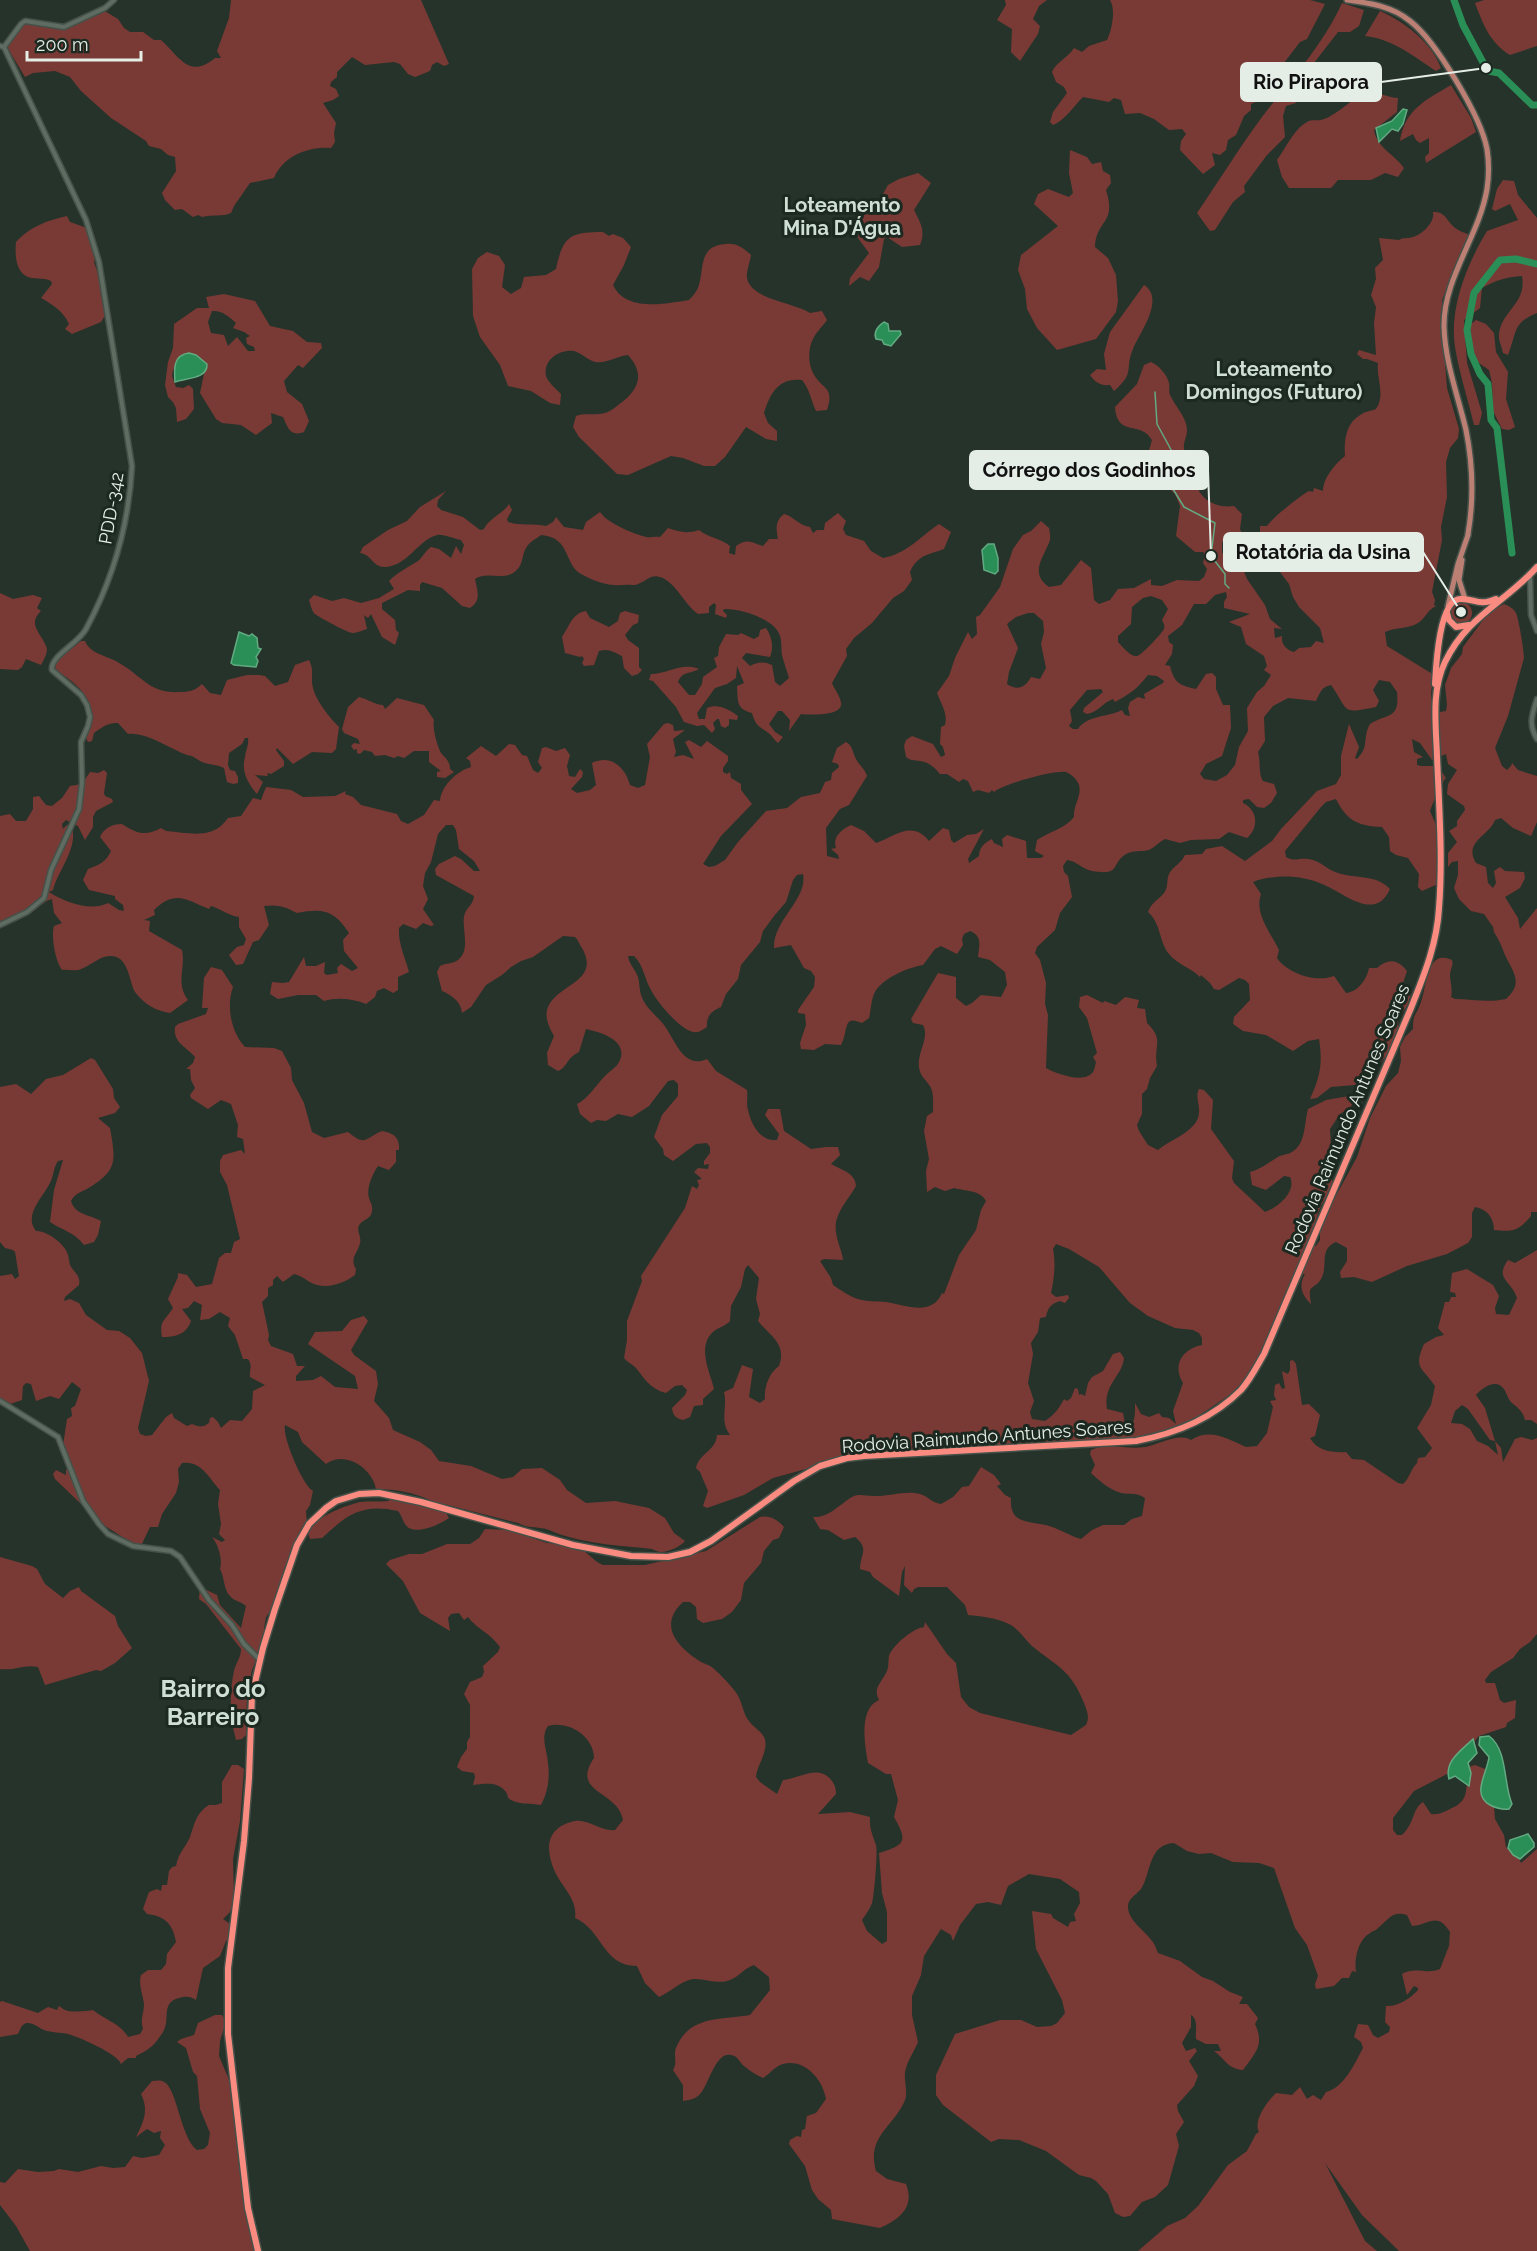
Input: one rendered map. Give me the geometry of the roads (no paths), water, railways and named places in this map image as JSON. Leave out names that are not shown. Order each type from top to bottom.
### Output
[{"type":"highway","name":"Rodovia Raimundo Antunes Soares","points":[[1436,699],[1439,679],[1446,661],[1472,623],[1530,576],[1537,567]]},
{"type":"highway","name":"Rodovia Raimundo Antunes Soares","points":[[1467,600],[1485,603],[1507,593]]},
{"type":"highway","points":[[1455,600],[1467,600],[1475,610],[1472,623],[1461,628],[1452,624],[1447,616],[1448,609],[1455,600]]},
{"type":"highway","name":"Rodovia Raimundo Antunes Soares","points":[[258,2251],[248,2208],[228,2034],[229,1954],[244,1841],[252,1695],[260,1660],[302,1534],[309,1524],[336,1502],[359,1494],[392,1494],[573,1545],[631,1556],[668,1557],[681,1555],[705,1545],[794,1481],[831,1462],[864,1456],[1136,1441],[1159,1437],[1175,1431],[1225,1403],[1241,1390],[1264,1354],[1411,1008],[1432,953],[1439,913],[1440,864],[1435,684],[1438,648],[1448,609]]},
{"type":"main road","points":[[1347,0],[1384,7],[1401,14],[1418,28],[1435,47],[1449,70],[1476,119],[1487,146],[1489,176],[1487,190],[1458,266],[1445,308],[1444,319],[1448,354],[1471,463],[1473,506],[1468,534],[1452,584],[1448,609]]},
{"type":"main road","points":[[1464,547],[1459,580],[1467,600]]},
{"type":"street","points":[[2,47],[25,21],[64,27],[105,8],[114,0]]},
{"type":"street","name":"PDD-342","points":[[0,925],[27,912],[44,898],[51,870],[79,808],[82,783],[81,742],[90,717],[81,695],[52,670],[51,666],[53,661],[74,644],[85,631],[108,582],[131,489],[132,466],[99,262],[86,220],[2,47]]},
{"type":"street","points":[[1530,576],[1531,615],[1537,631]]},
{"type":"street","points":[[1537,699],[1531,719],[1531,728],[1537,739]]},
{"type":"street","points":[[0,1401],[58,1437],[83,1501],[108,1534],[133,1546],[171,1551],[180,1557],[209,1599],[232,1625],[244,1644],[260,1660]]},
{"type":"waterway","points":[[1454,0],[1463,25],[1488,71],[1499,73],[1532,105],[1537,105]]},
{"type":"waterway","points":[[1512,553],[1497,428],[1491,420],[1488,384],[1480,374],[1471,354],[1467,330],[1474,293],[1500,260],[1516,259],[1537,264]]},
{"type":"waterway","points":[[1155,392],[1157,424],[1175,457],[1173,489],[1184,507],[1215,523],[1211,556],[1225,574],[1225,584],[1229,588]]},
{"type":"place","name":"Rio Pirapora","points":[[1486,68]]},
{"type":"place","name":"Córrego dos Godinhos","points":[[1211,556]]},
{"type":"place","name":"Rotatória da Usina","points":[[1461,612]]},
{"type":"district","name":"Loteamento Mina D'Água","points":[[842,216]]},
{"type":"district","name":"Loteamento Domingos (Futuro)","points":[[1274,380]]},
{"type":"district","name":"Bairro do Barreiro","points":[[213,1702]]}]
